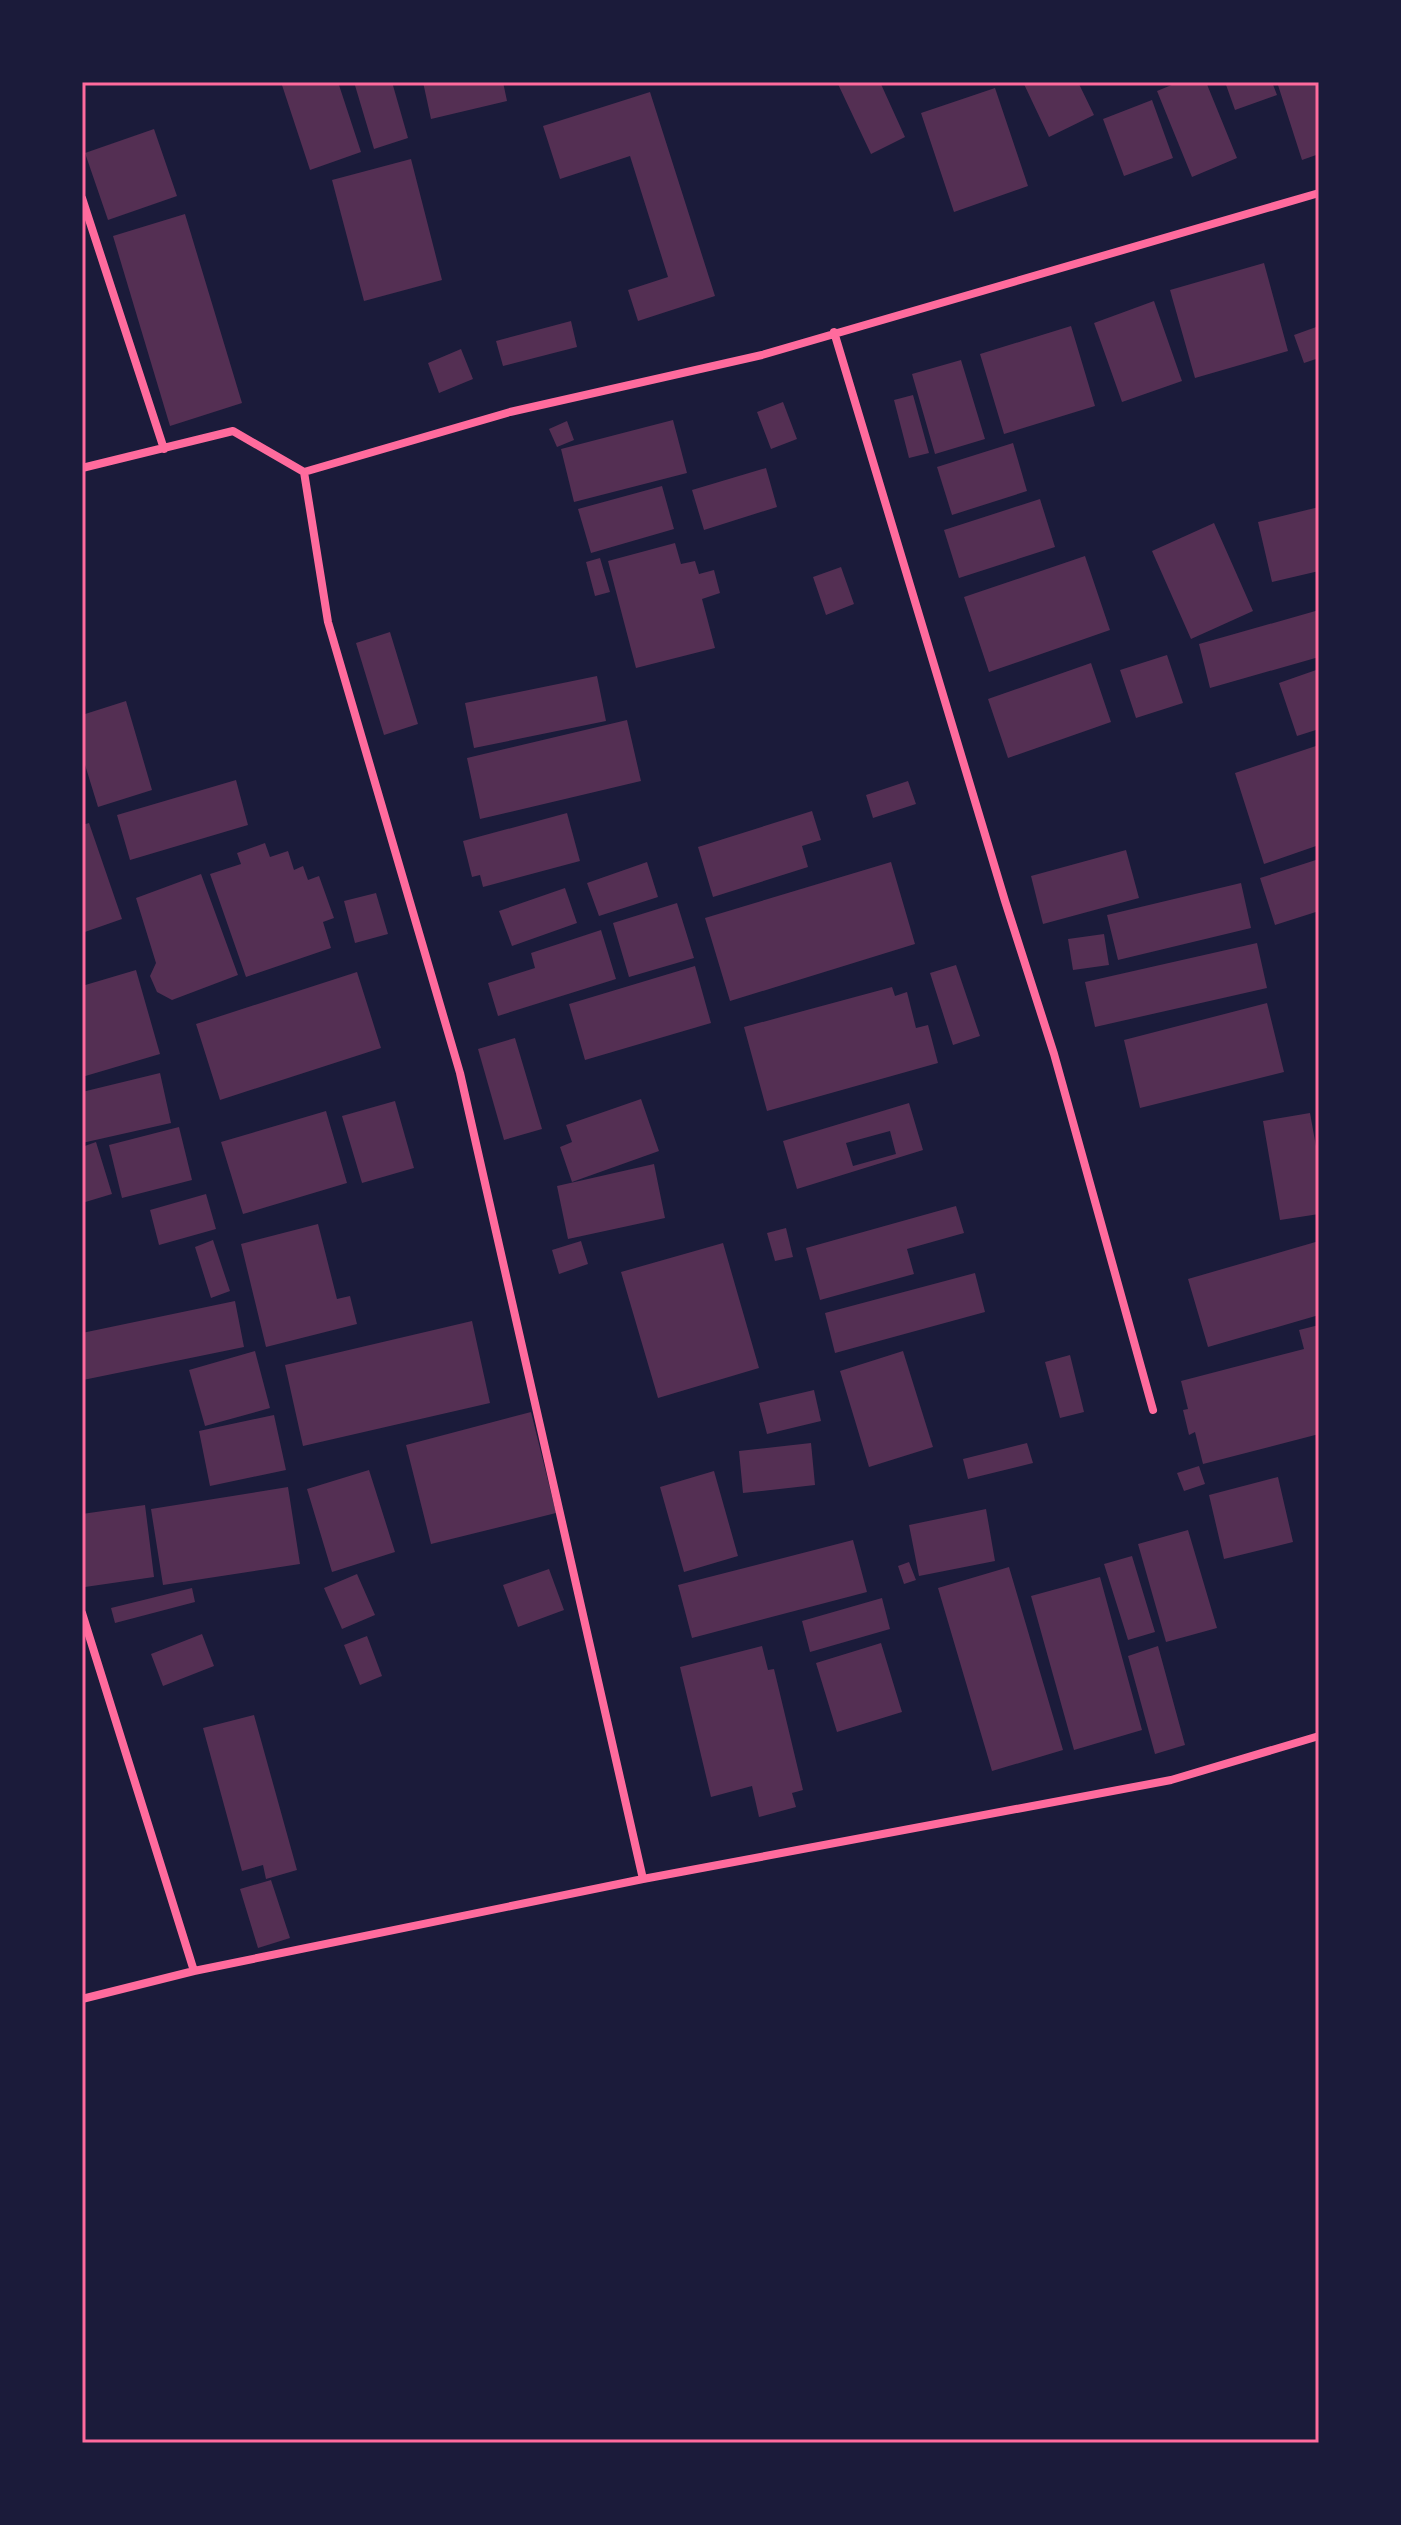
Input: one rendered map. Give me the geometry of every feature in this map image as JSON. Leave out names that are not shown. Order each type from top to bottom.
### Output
[{"type":"street","points":[[82,468],[233,431],[304,472],[510,412],[762,355],[1319,193]]},
{"type":"street","points":[[82,198],[164,449]]},
{"type":"street","points":[[834,332],[1054,1054],[1153,1410]]},
{"type":"street","points":[[304,472],[328,622],[460,1073],[643,1879]]},
{"type":"street","points":[[82,1613],[194,1971]]},
{"type":"street","points":[[82,1999],[194,1971],[643,1879],[1171,1780],[1319,1736]]},
{"type":"building","points":[[281,82],[338,82],[361,152],[310,170]]},
{"type":"building","points":[[354,82],[392,82],[408,138],[374,149]]},
{"type":"building","points":[[423,82],[503,82],[507,101],[431,119]]},
{"type":"building","points":[[837,82],[880,82],[905,137],[871,154]]},
{"type":"building","points":[[1023,82],[1078,82],[1094,115],[1049,137]]},
{"type":"building","points":[[1179,82],[1206,82],[1237,158],[1192,177],[1157,91]]},
{"type":"building","points":[[1225,82],[1272,82],[1277,95],[1235,110]]},
{"type":"building","points":[[1277,82],[1319,82],[1319,154],[1302,160]]},
{"type":"building","points":[[995,88],[1028,186],[954,212],[921,113]]},
{"type":"building","points":[[650,92],[715,296],[638,321],[628,290],[668,277],[630,156],[560,179],[543,126]]},
{"type":"building","points":[[1152,100],[1173,158],[1124,176],[1103,119]]},
{"type":"building","points":[[154,129],[177,196],[108,220],[85,153]]},
{"type":"building","points":[[411,159],[442,280],[364,301],[332,180]]},
{"type":"building","points":[[185,214],[242,403],[170,426],[113,236]]},
{"type":"building","points":[[1264,263],[1288,351],[1195,378],[1170,290]]},
{"type":"building","points":[[1154,301],[1182,381],[1122,402],[1094,323]]},
{"type":"building","points":[[571,321],[577,347],[503,366],[496,341]]},
{"type":"building","points":[[1071,326],[1095,406],[1004,434],[980,354]]},
{"type":"building","points":[[1319,326],[1319,358],[1304,363],[1294,335]]},
{"type":"building","points":[[461,349],[473,379],[439,393],[428,363]]},
{"type":"building","points":[[961,360],[985,439],[935,454],[912,374]]},
{"type":"building","points":[[913,395],[929,453],[909,458],[894,400]]},
{"type":"building","points":[[783,402],[797,439],[771,449],[757,412]]},
{"type":"building","points":[[673,420],[687,473],[574,502],[561,449]]},
{"type":"building","points":[[567,421],[574,440],[557,447],[549,429]]},
{"type":"building","points":[[1013,443],[1027,491],[952,515],[937,467]]},
{"type":"building","points":[[766,468],[777,507],[704,530],[692,490]]},
{"type":"building","points":[[662,486],[674,529],[591,553],[578,509]]},
{"type":"building","points":[[1040,499],[1055,547],[959,578],[944,530]]},
{"type":"building","points":[[1319,507],[1319,571],[1272,582],[1258,522]]},
{"type":"building","points":[[1214,523],[1253,611],[1191,639],[1152,551]]},
{"type":"building","points":[[675,543],[681,564],[695,561],[699,574],[714,570],[720,593],[702,599],[715,648],[636,668],[608,561]]},
{"type":"building","points":[[1085,556],[1110,630],[989,672],[964,597]]},
{"type":"building","points":[[600,558],[610,592],[595,596],[586,562]]},
{"type":"building","points":[[841,567],[854,604],[826,615],[813,577]]},
{"type":"building","points":[[1319,610],[1319,657],[1210,688],[1199,644]]},
{"type":"building","points":[[390,632],[418,724],[384,735],[356,643]]},
{"type":"building","points":[[1167,655],[1183,703],[1136,718],[1120,670]]},
{"type":"building","points":[[1091,663],[1111,722],[1008,758],[988,699]]},
{"type":"building","points":[[1319,669],[1319,729],[1297,736],[1279,683]]},
{"type":"building","points":[[597,676],[606,721],[474,748],[465,703]]},
{"type":"building","points":[[126,701],[152,790],[98,807],[82,755],[82,715]]},
{"type":"building","points":[[627,720],[641,781],[480,819],[467,758]]},
{"type":"building","points":[[1319,745],[1319,845],[1264,864],[1235,773]]},
{"type":"building","points":[[236,780],[248,825],[130,860],[117,815]]},
{"type":"building","points":[[908,781],[916,804],[873,818],[866,795]]},
{"type":"building","points":[[812,811],[821,840],[802,846],[808,867],[713,897],[698,847]]},
{"type":"building","points":[[567,813],[580,861],[483,887],[480,875],[472,877],[463,841]]},
{"type":"building","points":[[89,823],[122,919],[82,933],[82,825]]},
{"type":"building","points":[[265,843],[270,857],[288,851],[294,870],[303,866],[308,880],[319,876],[334,918],[323,922],[331,948],[246,977],[210,874],[241,864],[237,853]]},
{"type":"building","points":[[1126,850],[1139,898],[1043,924],[1031,876]]},
{"type":"building","points":[[1319,859],[1319,911],[1275,925],[1260,878]]},
{"type":"building","points":[[647,862],[658,897],[599,916],[587,883]]},
{"type":"building","points":[[891,862],[915,944],[730,1001],[705,918]]},
{"type":"building","points":[[201,874],[238,975],[172,1000],[157,992],[150,976],[156,963],[136,898]]},
{"type":"building","points":[[1241,883],[1251,928],[1118,960],[1107,915]]},
{"type":"building","points":[[565,888],[577,923],[512,946],[499,911]]},
{"type":"building","points":[[376,893],[388,934],[355,943],[344,901]]},
{"type":"building","points":[[677,903],[694,958],[629,977],[613,923]]},
{"type":"building","points":[[601,930],[616,979],[498,1016],[488,983],[535,968],[531,953]]},
{"type":"building","points":[[1104,934],[1109,965],[1073,970],[1068,939]]},
{"type":"building","points":[[1257,943],[1267,988],[1095,1027],[1085,982]]},
{"type":"building","points":[[956,965],[980,1036],[953,1045],[930,973]]},
{"type":"building","points":[[695,966],[711,1023],[585,1060],[569,1004]]},
{"type":"building","points":[[136,970],[160,1054],[82,1077],[82,986]]},
{"type":"building","points":[[357,972],[381,1048],[220,1100],[196,1024]]},
{"type":"building","points":[[892,987],[895,996],[907,992],[916,1028],[928,1025],[938,1063],[767,1111],[744,1027]]},
{"type":"building","points":[[1267,1003],[1284,1072],[1140,1108],[1124,1040]]},
{"type":"building","points":[[515,1038],[542,1129],[504,1140],[478,1049]]},
{"type":"building","points":[[160,1073],[171,1123],[82,1143],[82,1092]]},
{"type":"building","points":[[641,1099],[659,1151],[572,1182],[560,1147],[572,1142],[566,1125]]},
{"type":"building","points":[[395,1101],[414,1168],[362,1183],[342,1116]]},
{"type":"building","points":[[909,1103],[923,1150],[797,1189],[783,1141]],"holes":[[[890,1131],[896,1154],[853,1166],[846,1143]]]},
{"type":"building","points":[[326,1111],[347,1183],[243,1214],[221,1142]]},
{"type":"building","points":[[1310,1113],[1319,1163],[1319,1214],[1280,1220],[1263,1121]]},
{"type":"building","points":[[179,1127],[192,1180],[122,1198],[109,1145]]},
{"type":"building","points":[[96,1142],[112,1194],[82,1203],[82,1147]]},
{"type":"building","points":[[654,1164],[665,1218],[568,1239],[557,1186]]},
{"type":"building","points":[[206,1194],[216,1229],[159,1245],[150,1210]]},
{"type":"building","points":[[956,1206],[964,1233],[907,1249],[914,1274],[820,1300],[806,1248]]},
{"type":"building","points":[[318,1224],[337,1299],[350,1296],[357,1324],[266,1347],[241,1244]]},
{"type":"building","points":[[786,1228],[793,1257],[775,1261],[767,1233]]},
{"type":"building","points":[[213,1240],[230,1291],[211,1298],[195,1247]]},
{"type":"building","points":[[581,1241],[588,1264],[559,1274],[552,1250]]},
{"type":"building","points":[[1319,1241],[1319,1315],[1208,1347],[1188,1279]]},
{"type":"building","points":[[723,1243],[759,1368],[658,1398],[621,1272]]},
{"type":"building","points":[[975,1273],[985,1312],[835,1353],[825,1313]]},
{"type":"building","points":[[235,1301],[244,1347],[83,1380],[82,1333]]},
{"type":"building","points":[[472,1321],[490,1403],[303,1446],[285,1365]]},
{"type":"building","points":[[1319,1325],[1319,1434],[1203,1464],[1195,1432],[1189,1435],[1183,1410],[1188,1409],[1181,1381],[1304,1349],[1299,1330]]},
{"type":"building","points":[[255,1351],[270,1408],[205,1426],[189,1370]]},
{"type":"building","points":[[903,1351],[933,1447],[869,1467],[840,1371]]},
{"type":"building","points":[[1070,1355],[1084,1412],[1060,1418],[1045,1362]]},
{"type":"building","points":[[814,1390],[821,1421],[767,1434],[759,1403]]},
{"type":"building","points":[[531,1412],[556,1513],[431,1544],[406,1445]]},
{"type":"building","points":[[274,1415],[286,1470],[210,1486],[199,1431]]},
{"type":"building","points":[[811,1443],[815,1485],[743,1493],[739,1451]]},
{"type":"building","points":[[1027,1443],[1033,1463],[968,1479],[963,1459]]},
{"type":"building","points":[[1199,1466],[1205,1484],[1184,1491],[1177,1473]]},
{"type":"building","points":[[369,1470],[395,1552],[332,1572],[307,1489]]},
{"type":"building","points":[[714,1471],[738,1556],[684,1572],[660,1487]]},
{"type":"building","points":[[1278,1477],[1293,1542],[1224,1559],[1209,1495]]},
{"type":"building","points":[[288,1487],[300,1564],[163,1585],[151,1509]]},
{"type":"building","points":[[145,1505],[154,1577],[85,1587],[82,1514]]},
{"type":"building","points":[[986,1509],[995,1561],[919,1576],[909,1525]]},
{"type":"building","points":[[1188,1530],[1217,1628],[1166,1642],[1138,1544]]},
{"type":"building","points":[[853,1540],[867,1592],[692,1638],[678,1585]]},
{"type":"building","points":[[1132,1556],[1155,1632],[1128,1640],[1104,1564]]},
{"type":"building","points":[[909,1562],[916,1580],[904,1584],[898,1566]]},
{"type":"building","points":[[1009,1567],[1063,1750],[992,1771],[938,1588]]},
{"type":"building","points":[[549,1569],[564,1610],[518,1627],[503,1585]]},
{"type":"building","points":[[357,1574],[375,1615],[342,1629],[324,1588]]},
{"type":"building","points":[[1100,1577],[1142,1730],[1074,1750],[1031,1596]]},
{"type":"building","points":[[192,1588],[195,1602],[115,1623],[111,1608]]},
{"type":"building","points":[[882,1598],[890,1629],[810,1652],[802,1621]]},
{"type":"building","points":[[202,1634],[214,1666],[163,1686],[151,1654]]},
{"type":"building","points":[[367,1636],[382,1676],[360,1685],[344,1645]]},
{"type":"building","points":[[881,1643],[902,1712],[837,1732],[816,1663]]},
{"type":"building","points":[[762,1646],[768,1670],[774,1669],[803,1790],[792,1793],[796,1807],[759,1817],[752,1786],[711,1797],[680,1667]]},
{"type":"building","points":[[1158,1646],[1185,1745],[1155,1754],[1128,1656]]},
{"type":"building","points":[[254,1715],[297,1870],[266,1879],[263,1865],[242,1871],[203,1728]]},
{"type":"building","points":[[271,1880],[290,1938],[258,1948],[240,1889]]}]
